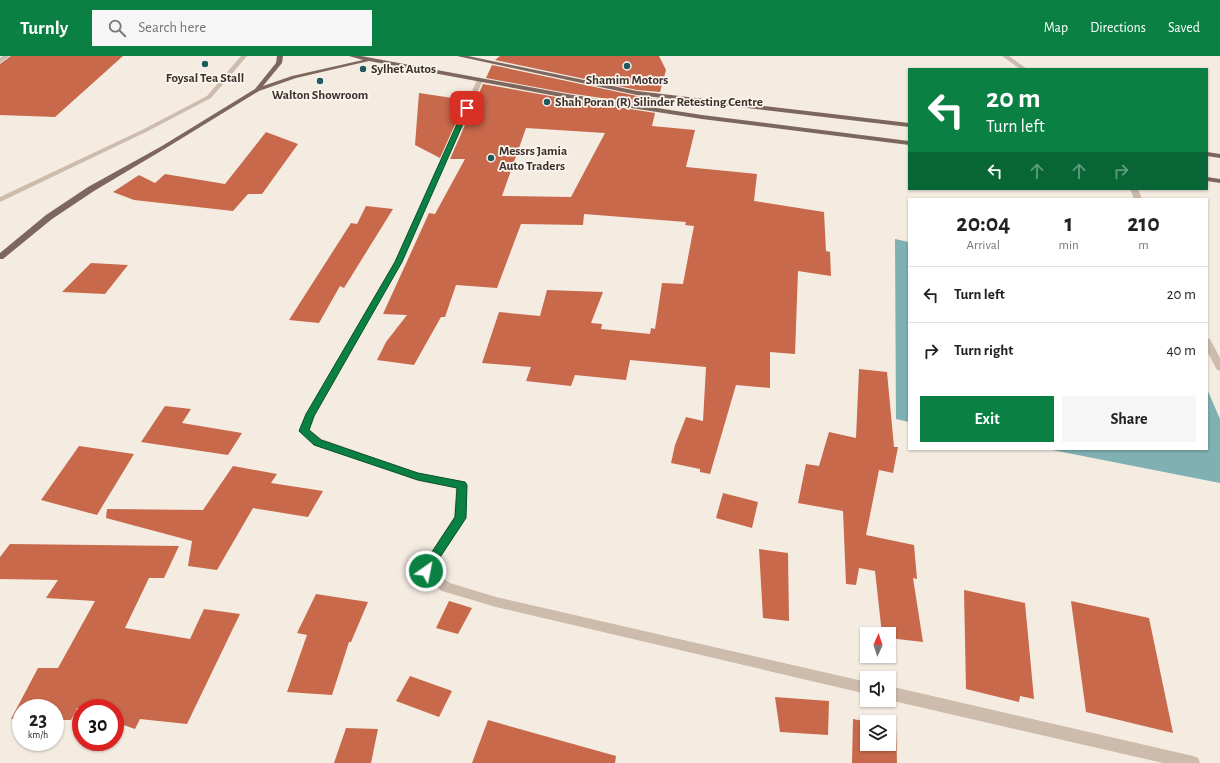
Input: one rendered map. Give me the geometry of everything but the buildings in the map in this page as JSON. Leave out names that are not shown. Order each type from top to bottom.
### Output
[{"type":"main road","points":[[257,90],[279,63],[280,56]]},
{"type":"main road","points":[[352,56],[567,96],[695,116],[908,143]]},
{"type":"main road","points":[[460,56],[637,93],[908,126]]},
{"type":"main road","points":[[0,257],[48,217],[91,189],[164,147],[257,90],[294,77],[371,60]]},
{"type":"main road","points":[[1208,154],[1220,156]]},
{"type":"main road","points":[[1208,179],[1220,181]]},
{"type":"street","points":[[0,61],[7,56]]},
{"type":"street","points":[[0,200],[144,131],[209,97],[244,56]]},
{"type":"street","points":[[1005,56],[1023,68]]},
{"type":"street","points":[[480,80],[398,262],[310,416],[304,431],[318,442],[418,477],[462,485],[460,518],[426,571],[446,587],[496,602],[860,686]]},
{"type":"street","points":[[1208,343],[1220,368]]},
{"type":"street","points":[[896,695],[1193,763]]},
{"type":"water","points":[[895,239],[908,242],[908,422],[896,419]]},
{"type":"water","points":[[1208,391],[1220,419],[1220,483],[1052,450],[1208,450]]},
{"type":"place","name":"Foysal Tea Stall","points":[[205,64]]},
{"type":"place","name":"Shamim Motors","points":[[627,66]]},
{"type":"place","name":"Sylhet Autos","points":[[363,69]]},
{"type":"place","name":"Walton Showroom","points":[[320,81]]},
{"type":"place","name":"Shah Poran (R) Silinder Retesting Centre","points":[[547,102]]},
{"type":"place","name":"Messrs Jamia Auto Traders","points":[[491,158]]},
{"type":"route","points":[[426,571],[460,518],[462,485],[418,477],[318,442],[304,431],[310,416],[398,262],[467,108]]}]
